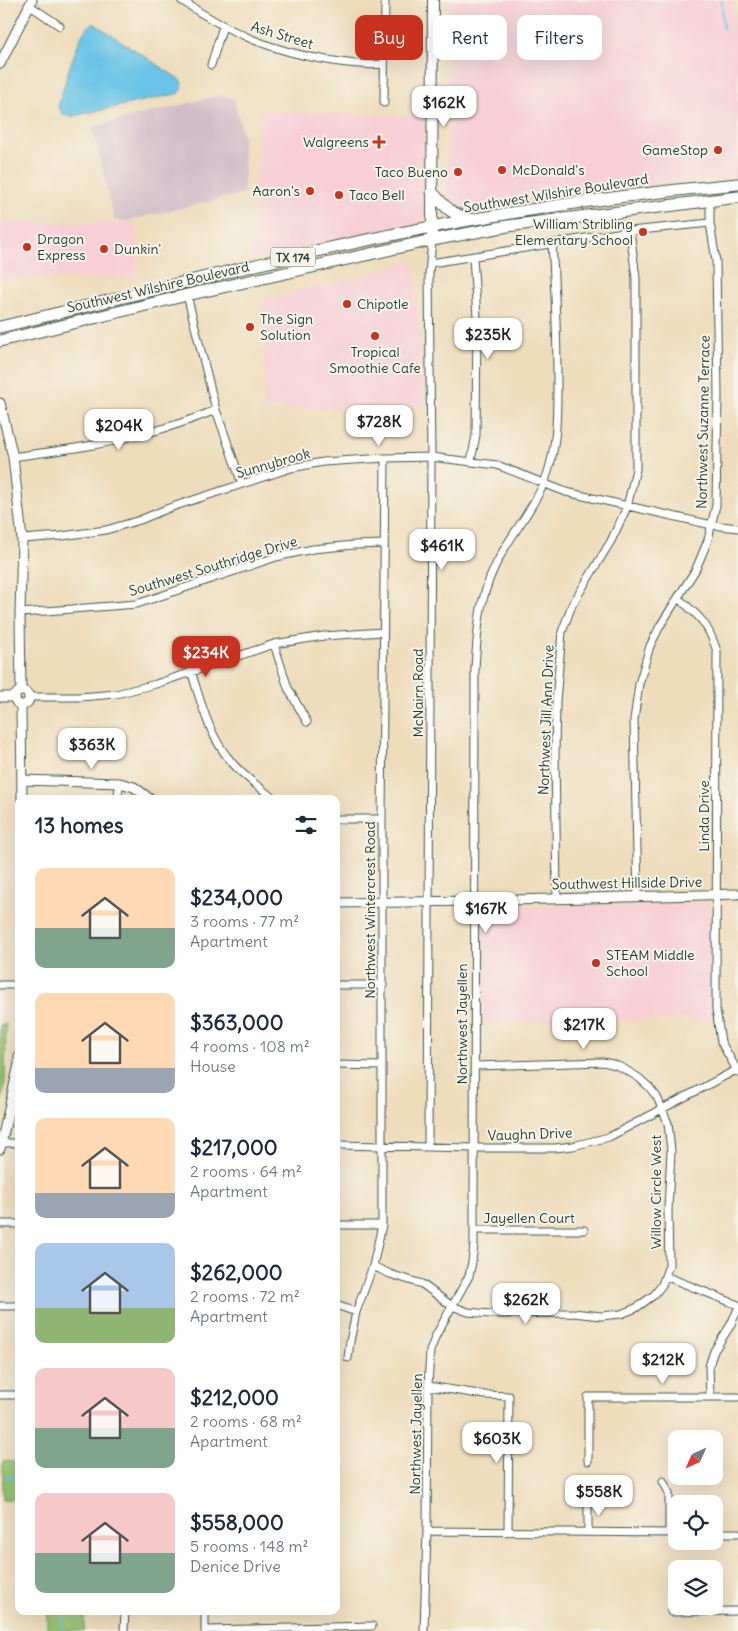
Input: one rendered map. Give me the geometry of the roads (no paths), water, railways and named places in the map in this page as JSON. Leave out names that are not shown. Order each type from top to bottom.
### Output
[{"type":"main road","points":[[432,240],[433,0]]},
{"type":"main road","name":"Southwest Wilshire Boulevard","points":[[0,327],[251,267],[432,227],[557,206],[738,184]]},
{"type":"main road","points":[[634,209],[645,201],[681,197],[686,194],[687,189]]},
{"type":"main road","points":[[432,192],[448,210],[461,217],[473,220]]},
{"type":"main road","name":"Southwest Wilshire Boulevard","points":[[0,341],[187,295],[432,240],[508,226],[738,197]]},
{"type":"street","name":"Ash Street","points":[[181,0],[209,19],[244,37],[281,50],[310,57],[369,66],[384,64]]},
{"type":"street","points":[[384,103],[385,0]]},
{"type":"street","points":[[0,64],[31,2],[60,26]]},
{"type":"street","points":[[210,65],[223,26]]},
{"type":"street","name":"Northwest Suzanne Terrace","points":[[638,897],[634,720],[639,684],[650,646],[660,626],[696,569],[712,525],[716,505],[718,394],[716,261],[710,223],[710,200]]},
{"type":"street","points":[[431,263],[630,231],[710,223]]},
{"type":"street","name":"Northwest Jill Ann Drive","points":[[557,898],[555,744],[556,701],[562,632],[572,606],[611,541],[628,507],[636,469],[636,278],[630,231]]},
{"type":"street","name":"McNairn Road","points":[[428,1146],[431,457],[429,274],[432,240]]},
{"type":"street","name":"Northwest Jayellen","points":[[424,1631],[430,1352],[436,1334],[468,1276],[472,1262],[474,1230],[475,668],[477,634],[481,603],[487,584],[502,552],[544,483],[552,454],[556,432],[556,318],[552,244]]},
{"type":"street","points":[[471,461],[476,435],[477,317],[473,257]]},
{"type":"street","points":[[187,295],[216,410],[242,484]]},
{"type":"street","points":[[0,403],[13,458],[22,538],[20,614],[21,695],[16,703],[21,706],[22,795]]},
{"type":"street","points":[[13,458],[80,448],[138,436],[216,410]]},
{"type":"street","name":"Sunnybrook","points":[[22,538],[62,536],[106,530],[291,468],[315,463],[357,459],[431,457],[497,465],[566,492],[712,525],[738,528]]},
{"type":"street","name":"Northwest Wintercrest Road","points":[[348,1358],[356,1312],[373,1266],[382,1225],[382,819],[385,458]]},
{"type":"street","name":"Southwest Southridge Drive","points":[[20,614],[137,604],[276,557],[313,549],[384,544]]},
{"type":"street","name":"Linda Drive","points":[[678,598],[700,616],[709,630],[717,651],[716,1009],[721,1042],[738,1070]]},
{"type":"street","points":[[0,697],[21,695],[80,697],[116,694],[156,684],[274,644],[324,636],[383,632]]},
{"type":"street","points":[[274,644],[288,688],[307,722]]},
{"type":"street","points":[[191,672],[216,742],[229,760],[269,795]]},
{"type":"street","points":[[22,780],[120,783],[134,787],[145,795]]},
{"type":"street","points":[[118,795],[120,783]]},
{"type":"street","points":[[340,819],[382,819]]},
{"type":"street","name":"Southwest Hillside Drive","points":[[340,903],[738,894]]},
{"type":"street","points":[[0,985],[15,985]]},
{"type":"street","points":[[340,985],[382,985]]},
{"type":"street","points":[[475,1066],[603,1062],[616,1065],[639,1078],[657,1097],[663,1109]]},
{"type":"street","points":[[340,1065],[382,1066]]},
{"type":"street","name":"Vaughn Drive","points":[[340,1145],[474,1148],[555,1148],[573,1146],[609,1137],[738,1070]]},
{"type":"street","points":[[15,1081],[1,1146],[15,1144]]},
{"type":"street","name":"Willow Circle West","points":[[663,1109],[668,1123],[670,1151],[669,1265],[665,1276]]},
{"type":"street","points":[[0,1224],[15,1224]]},
{"type":"street","points":[[340,1225],[382,1225]]},
{"type":"street","name":"Jayellen Court","points":[[474,1230],[584,1230]]},
{"type":"street","points":[[373,1266],[390,1274],[422,1284],[452,1306],[468,1312],[490,1314],[574,1313],[601,1316],[621,1314],[636,1308],[654,1295],[662,1285],[665,1276],[738,1307],[730,1326],[714,1351],[709,1366],[710,1396]]},
{"type":"street","points":[[0,1306],[15,1306]]},
{"type":"street","points":[[340,1307],[356,1312]]},
{"type":"street","points":[[428,1386],[485,1395],[509,1396],[508,1531]]},
{"type":"street","points":[[0,1395],[15,1395]]},
{"type":"street","points":[[588,1461],[588,1397],[738,1397]]},
{"type":"street","points":[[663,1482],[669,1495]]},
{"type":"street","points":[[588,1502],[588,1532]]},
{"type":"street","points":[[427,1531],[668,1533]]},
{"type":"street","points":[[723,1533],[738,1533]]},
{"type":"street","points":[[723,1611],[738,1611]]},
{"type":"street","points":[[124,1615],[124,1631]]},
{"type":"street","points":[[205,1615],[205,1631],[372,1626]]},
{"type":"water","points":[[95,24],[182,81],[182,90],[177,94],[73,116],[64,115],[58,107],[71,64],[79,41],[88,27]]},
{"type":"waterway","points":[[722,0],[723,29]]},
{"type":"waterway","points":[[4,1477],[15,1477]]},
{"type":"waterway","points":[[62,1615],[62,1631]]},
{"type":"place","name":"Walgreens","points":[[379,142]]},
{"type":"place","name":"GameStop","points":[[718,150]]},
{"type":"place","name":"McDonald's","points":[[502,170]]},
{"type":"place","name":"Taco Bueno","points":[[458,172]]},
{"type":"place","name":"Aaron's","points":[[310,191]]},
{"type":"place","name":"Taco Bell","points":[[339,195]]},
{"type":"place","name":"William Stribling Elementary School","points":[[643,232]]},
{"type":"place","name":"Dragon Express","points":[[27,247]]},
{"type":"place","name":"Dunkin'","points":[[104,249]]},
{"type":"place","name":"Chipotle","points":[[347,304]]},
{"type":"place","name":"The Sign Solution","points":[[250,327]]},
{"type":"place","name":"Tropical Smoothie Cafe","points":[[375,336]]},
{"type":"place","name":"STEAM Middle School","points":[[596,963]]}]
